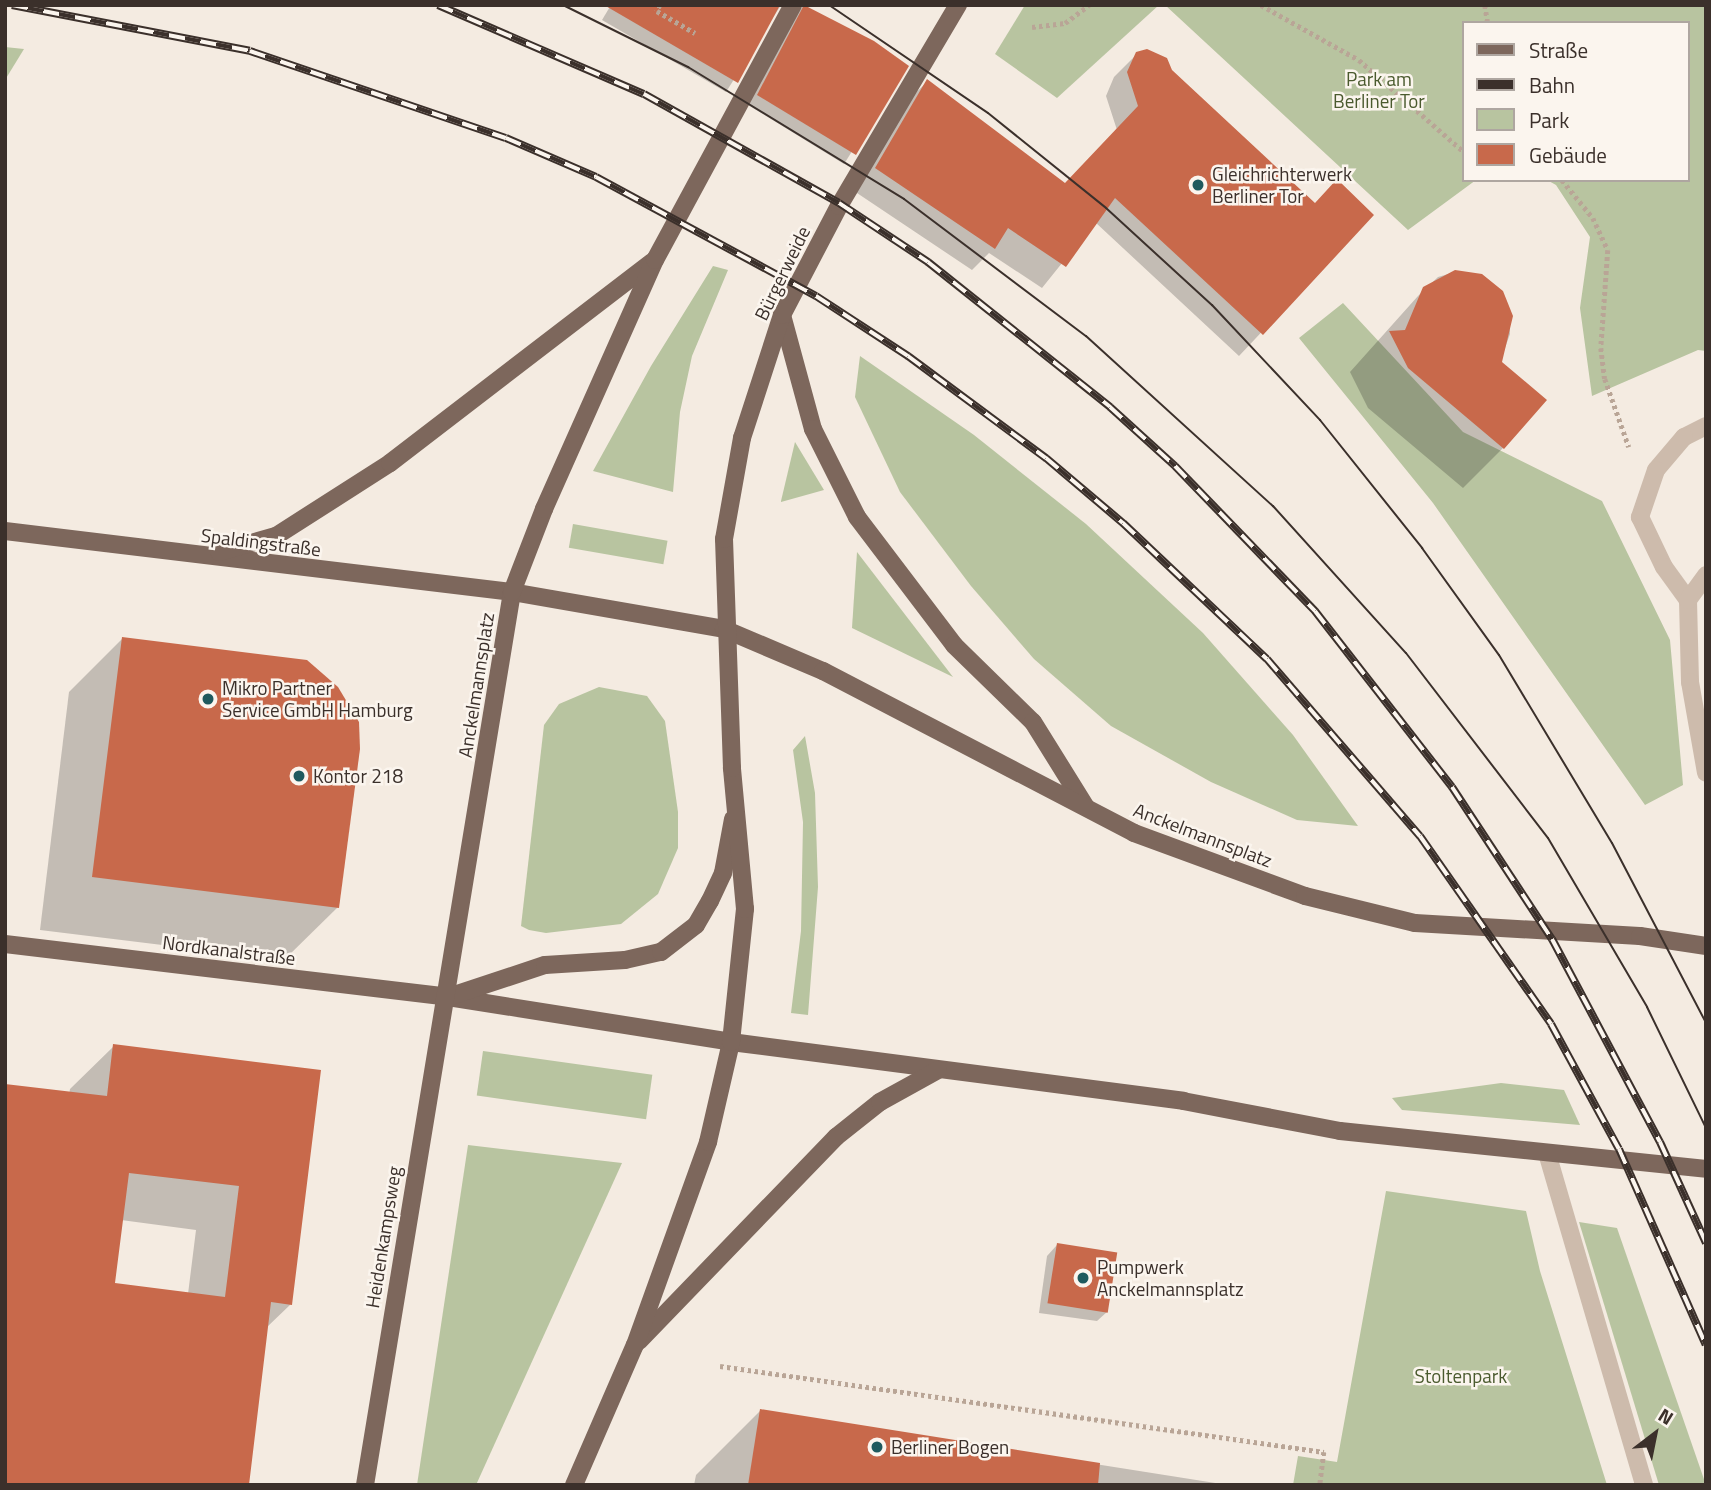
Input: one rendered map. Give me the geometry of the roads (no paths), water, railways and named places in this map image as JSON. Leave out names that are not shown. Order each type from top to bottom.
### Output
[{"type":"main road","points":[[512,592],[544,509],[654,260],[793,5]]},
{"type":"main road","name":"Bürgerweide","points":[[724,629],[724,539],[742,438],[782,315],[839,206],[958,5]]},
{"type":"main road","points":[[192,554],[255,545],[288,529],[414,446],[654,260]]},
{"type":"main road","points":[[782,315],[796,382],[813,429],[857,517],[954,645],[1033,722],[1087,810]]},
{"type":"main road","name":"Spaldingstraße","points":[[5,531],[512,592]]},
{"type":"main road","name":"Anckelmannsplatz","points":[[447,997],[512,592],[724,629],[823,671],[1087,810],[1180,852],[1305,896],[1415,923],[1640,936],[1706,946]]},
{"type":"main road","points":[[574,1485],[635,1345],[708,1142],[731,1042],[745,909],[735,806],[724,629]]},
{"type":"main road","points":[[447,997],[545,965],[625,960],[661,952],[696,925],[710,901],[723,873],[735,806]]},
{"type":"main road","name":"Nordkanalstraße","points":[[5,944],[447,997]]},
{"type":"main road","points":[[447,997],[731,1042],[1183,1101],[1340,1131],[1706,1169]]},
{"type":"main road","name":"Heidenkampsweg","points":[[365,1485],[425,1107],[447,997]]},
{"type":"main road","points":[[635,1345],[836,1137],[880,1101],[938,1070]]},
{"type":"street","points":[[1706,426],[1684,437],[1662,461],[1649,484],[1640,517],[1664,567],[1688,600],[1690,682],[1706,773]]},
{"type":"street","points":[[1688,600],[1706,575]]},
{"type":"street","points":[[1546,1153],[1644,1485]]},
{"type":"tram line","points":[[563,5],[688,67],[904,199],[1086,336],[1273,506],[1406,653],[1548,838],[1647,1007],[1706,1128]]},
{"type":"tram line","points":[[829,5],[988,113],[1106,208],[1212,305],[1320,420],[1422,548],[1499,655],[1612,843],[1706,1023]]},
{"type":"railway","points":[[12,5],[250,51],[506,138],[596,177],[816,296],[908,356],[1046,458],[1123,523],[1267,659],[1420,836],[1551,1024],[1619,1149],[1706,1345]]},
{"type":"railway","points":[[438,5],[644,94],[839,203],[928,262],[1110,407],[1175,466],[1315,611],[1452,787],[1552,939],[1660,1142],[1706,1243]]},
{"type":"place","name":"Gleichrichterwerk Berliner Tor","points":[[1198,185]]},
{"type":"place","name":"Mikro Partner Service GmbH Hamburg","points":[[208,699]]},
{"type":"place","name":"Kontor 218","points":[[299,776]]},
{"type":"place","name":"Pumpwerk Anckelmannsplatz","points":[[1083,1278]]},
{"type":"place","name":"Berliner Bogen","points":[[877,1447]]},
{"type":"park label","name":"Park am Berliner Tor","points":[[1379,90]]},
{"type":"park label","name":"Stoltenpark","points":[[1461,1376]]}]
